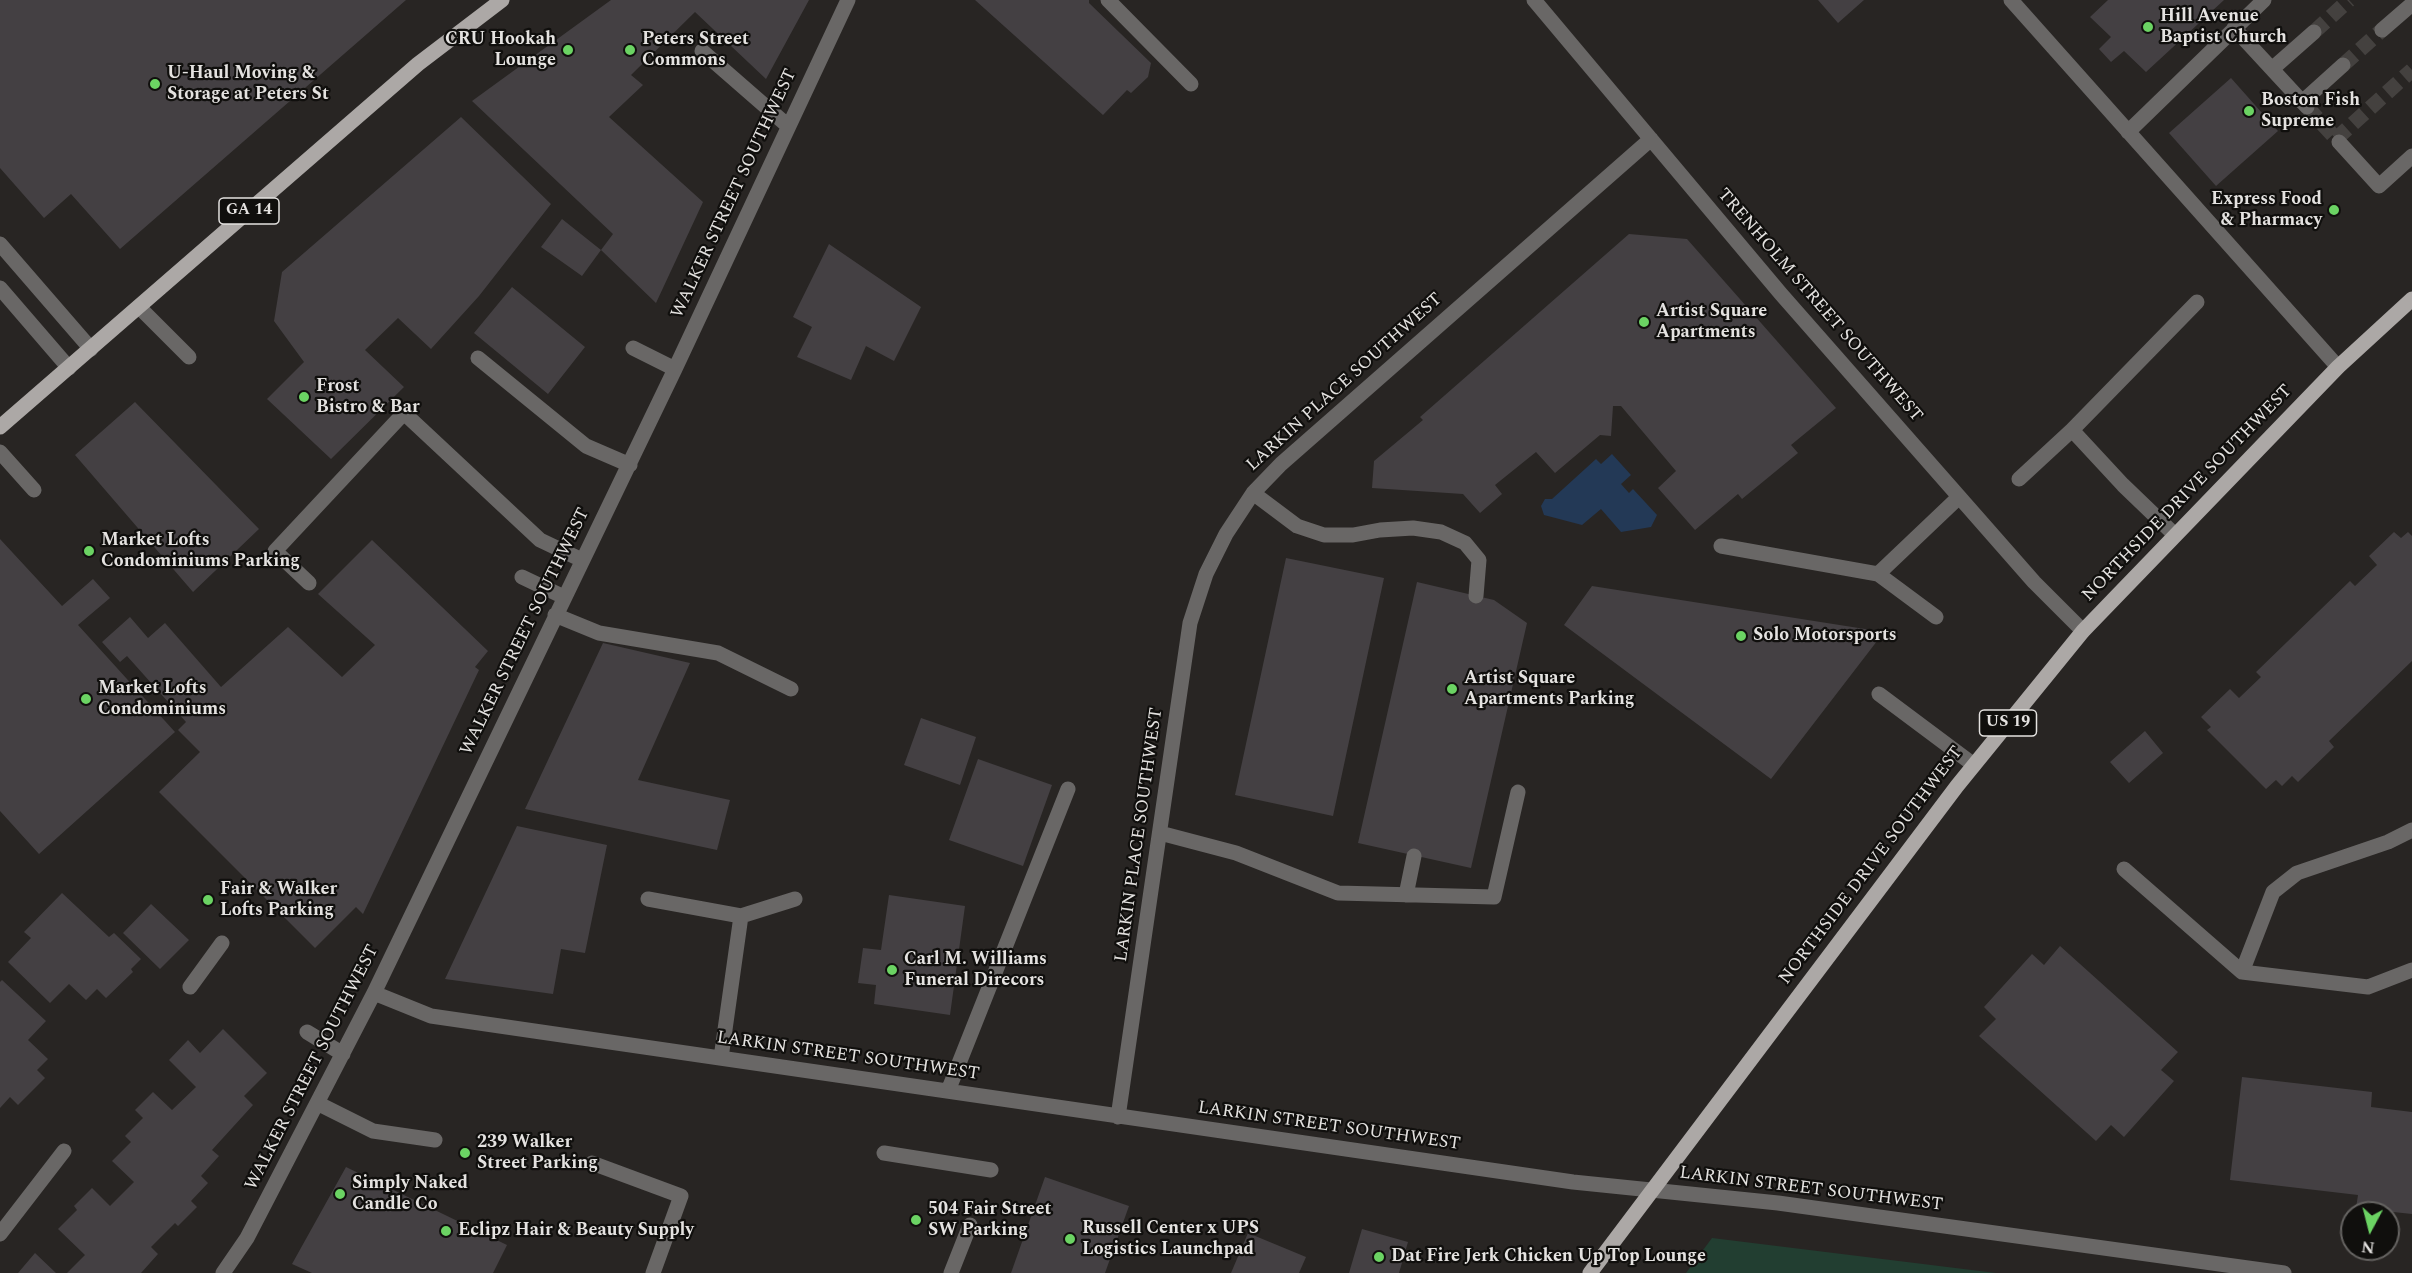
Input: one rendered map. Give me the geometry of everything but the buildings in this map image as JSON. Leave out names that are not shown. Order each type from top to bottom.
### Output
[{"type":"main road","name":"GA 14","points":[[0,428],[418,64],[502,0]]},
{"type":"main road","name":"NORTHSIDE DRIVE SOUTHWEST","points":[[1590,1273],[1974,765],[2083,632],[2338,367],[2412,299]]},
{"type":"street","name":"WALKER STREET SOUTHWEST","points":[[223,1273],[247,1238],[375,993],[555,615],[630,465],[848,0]]},
{"type":"street","points":[[1108,0],[1191,84]]},
{"type":"street","name":"TRENHOLM STREET SOUTHWEST","points":[[1534,0],[1781,294],[2034,582],[2083,632]]},
{"type":"street","points":[[2011,0],[2338,367]]},
{"type":"street","points":[[2128,132],[2264,0]]},
{"type":"street","points":[[2382,30],[2412,4],[2409,0]]},
{"type":"street","points":[[2234,28],[2304,104],[2343,65]]},
{"type":"street","points":[[2272,69],[2313,32]]},
{"type":"street","points":[[702,51],[788,126]]},
{"type":"street","name":"LARKIN PLACE SOUTHWEST","points":[[1118,1117],[1190,623],[1206,574],[1226,534],[1253,493],[1281,464],[1651,139]]},
{"type":"street","points":[[2339,142],[2379,186],[2412,156]]},
{"type":"street","points":[[0,244],[90,349]]},
{"type":"street","points":[[0,288],[69,368]]},
{"type":"street","points":[[2019,479],[2072,430],[2197,302]]},
{"type":"street","points":[[139,307],[189,357]]},
{"type":"street","points":[[633,348],[675,369]]},
{"type":"street","points":[[478,358],[586,446],[630,465]]},
{"type":"street","points":[[309,583],[275,551],[404,413],[540,540],[582,560]]},
{"type":"street","points":[[2072,430],[2123,486],[2175,535]]},
{"type":"street","points":[[0,452],[34,490]]},
{"type":"street","points":[[1253,493],[1297,526],[1324,535],[1353,535],[1380,530],[1413,528],[1441,532],[1465,543],[1479,560],[1476,596]]},
{"type":"street","points":[[1878,574],[1959,497]]},
{"type":"street","points":[[1721,546],[1878,574],[1936,617]]},
{"type":"street","points":[[522,577],[564,597]]},
{"type":"street","points":[[555,615],[599,633],[718,654],[790,689]]},
{"type":"street","points":[[1879,694],[1974,765]]},
{"type":"street","points":[[948,1091],[1068,789]]},
{"type":"street","points":[[1160,833],[1236,853],[1338,893],[1494,897],[1518,792]]},
{"type":"street","points":[[2242,972],[2273,892],[2297,873],[2388,842],[2412,830]]},
{"type":"street","points":[[1406,895],[1414,856]]},
{"type":"street","points":[[2124,869],[2242,972],[2368,987],[2412,970]]},
{"type":"street","points":[[648,899],[741,916],[795,899]]},
{"type":"street","points":[[721,1058],[741,916]]},
{"type":"street","points":[[190,987],[222,943]]},
{"type":"street","name":"LARKIN STREET SOUTHWEST","points":[[375,993],[431,1016],[1118,1117],[1573,1182],[1778,1203],[2284,1273]]},
{"type":"street","points":[[307,1032],[343,1054]]},
{"type":"street","points":[[318,1103],[373,1131],[435,1140]]},
{"type":"street","points":[[1,1229],[64,1151]]},
{"type":"street","points":[[884,1153],[991,1170]]},
{"type":"street","points":[[592,1163],[681,1196],[653,1273]]},
{"type":"street","points":[[951,1273],[970,1225]]},
{"type":"green space","points":[[1712,1238],[1996,1273],[1686,1273]]},
{"type":"water","points":[[1612,454],[1631,475],[1621,484],[1629,493],[1633,489],[1657,515],[1651,527],[1621,532],[1601,509],[1582,525],[1544,515],[1541,506],[1545,499],[1552,499],[1596,459],[1601,464]]},
{"type":"tunnel","points":[[2314,32],[2349,0]]},
{"type":"tunnel","points":[[2343,65],[2382,30]]},
{"type":"tunnel","points":[[2336,139],[2412,70]]},
{"type":"tunnel","points":[[2307,107],[2339,142]]},
{"type":"place","name":"Hill Avenue Baptist Church","points":[[2148,27]]},
{"type":"place","name":"CRU Hookah Lounge","points":[[568,50]]},
{"type":"place","name":"Peters Street Commons","points":[[630,50]]},
{"type":"place","name":"U-Haul Moving & Storage at Peters St","points":[[155,84]]},
{"type":"place","name":"Boston Fish Supreme","points":[[2249,111]]},
{"type":"place","name":"Express Food & Pharmacy","points":[[2334,210]]},
{"type":"place","name":"Artist Square Apartments","points":[[1644,322]]},
{"type":"place","name":"Frost Bistro & Bar","points":[[304,397]]},
{"type":"place","name":"Market Lofts Condominiums Parking","points":[[89,551]]},
{"type":"place","name":"Solo Motorsports","points":[[1741,636]]},
{"type":"place","name":"Artist Square Apartments Parking","points":[[1452,689]]},
{"type":"place","name":"Market Lofts Condominiums","points":[[86,699]]},
{"type":"place","name":"Fair & Walker Lofts Parking","points":[[208,900]]},
{"type":"place","name":"Carl M. Williams Funeral Direcors","points":[[892,970]]},
{"type":"place","name":"239 Walker Street Parking","points":[[465,1153]]},
{"type":"place","name":"Simply Naked Candle Co","points":[[340,1194]]},
{"type":"place","name":"504 Fair Street SW Parking","points":[[916,1220]]},
{"type":"place","name":"Eclipz Hair & Beauty Supply","points":[[446,1231]]},
{"type":"place","name":"Russell Center x UPS Logistics Launchpad","points":[[1070,1239]]},
{"type":"place","name":"Dat Fire Jerk Chicken Up Top Lounge","points":[[1379,1257]]}]
